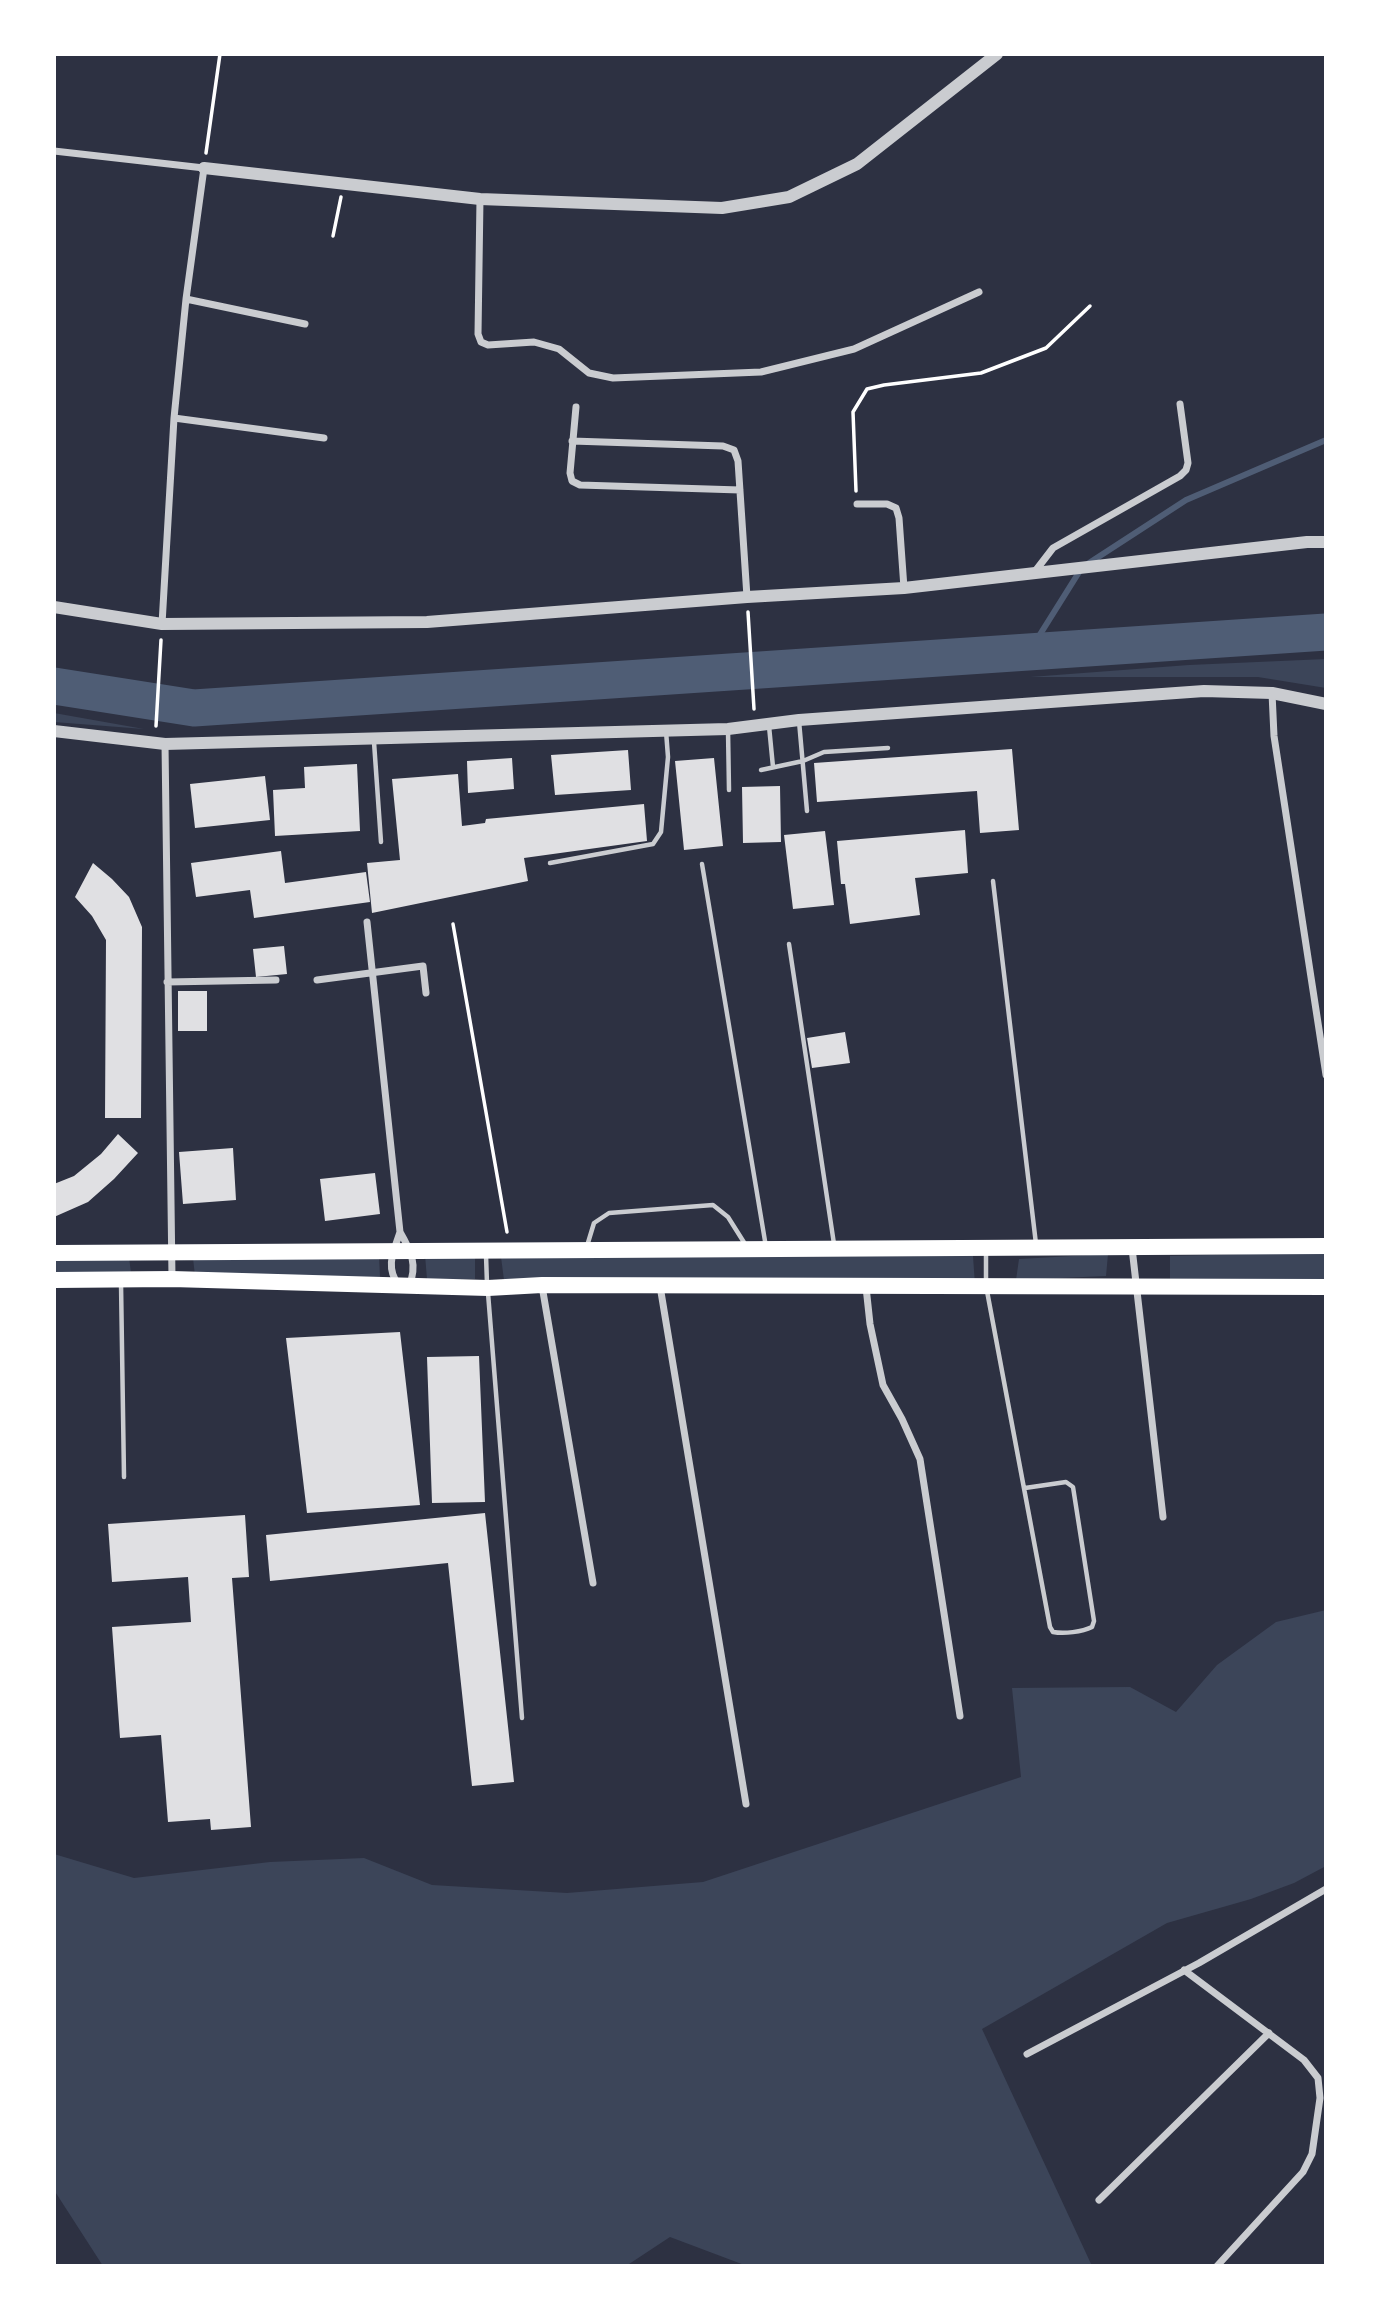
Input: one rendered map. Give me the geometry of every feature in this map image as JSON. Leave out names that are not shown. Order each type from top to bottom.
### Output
[{"type":"main road","points":[[54,1253],[1326,1246]]},
{"type":"main road","points":[[54,1280],[172,1279],[488,1288],[542,1285],[1326,1287]]},
{"type":"street","points":[[54,151],[480,200],[722,208],[789,197],[857,164],[997,54]]},
{"type":"street","points":[[162,628],[174,418],[186,299],[204,167]]},
{"type":"street","points":[[480,200],[478,334],[481,342],[488,345],[534,342],[547,345],[559,349],[589,373],[613,378],[761,372],[855,349],[979,292]]},
{"type":"street","points":[[186,299],[305,324]]},
{"type":"street","points":[[1032,574],[1052,548],[1180,476],[1186,470],[1188,463],[1180,404]]},
{"type":"street","points":[[576,407],[570,473],[572,481],[580,485],[740,490]]},
{"type":"street","points":[[174,418],[324,438]]},
{"type":"street","points":[[572,441],[723,446],[734,450],[738,461],[747,597]]},
{"type":"street","points":[[857,504],[887,504],[896,508],[904,588]]},
{"type":"street","points":[[54,607],[162,628],[427,622],[747,597],[904,588],[1326,542]]},
{"type":"street","points":[[54,731],[165,744],[728,729],[762,722],[1204,691],[1272,693],[1326,704]]},
{"type":"street","points":[[1272,693],[1274,736],[1326,1075]]},
{"type":"street","points":[[165,744],[172,1279]]},
{"type":"street","points":[[367,922],[401,1233],[411,1251],[415,1268],[404,1286],[391,1270],[390,1259],[401,1233]]},
{"type":"street","points":[[317,979],[422,966],[426,993]]},
{"type":"street","points":[[167,982],[276,980]]},
{"type":"street","points":[[1132,1248],[1163,1517]]},
{"type":"street","points":[[542,1285],[593,1583]]},
{"type":"street","points":[[659,1285],[746,1804]]},
{"type":"street","points":[[866,1287],[870,1324],[883,1385],[920,1459],[960,1716]]},
{"type":"street","points":[[1027,2054],[1184,1970],[1326,1889]]},
{"type":"street","points":[[1184,1970],[1304,2060],[1318,2078],[1320,2098],[1312,2154],[1303,2172],[1217,2266]]},
{"type":"street","points":[[1099,2200],[1269,2034]]},
{"type":"lane","points":[[799,720],[807,811]]},
{"type":"lane","points":[[762,722],[773,767]]},
{"type":"lane","points":[[728,729],[729,790]]},
{"type":"lane","points":[[550,863],[653,844],[661,832],[668,757],[666,730]]},
{"type":"lane","points":[[374,738],[381,842]]},
{"type":"lane","points":[[761,770],[803,761],[824,752],[888,748]]},
{"type":"lane","points":[[702,864],[766,1248]]},
{"type":"lane","points":[[993,881],[1037,1248]]},
{"type":"lane","points":[[789,944],[835,1248]]},
{"type":"lane","points":[[586,1249],[594,1223],[609,1213],[713,1205],[728,1217],[747,1248]]},
{"type":"lane","points":[[986,1248],[986,1286],[1050,1627],[1053,1632],[1058,1633],[1088,1630],[1093,1627],[1094,1621],[1073,1487],[1066,1482],[1025,1488]]},
{"type":"lane","points":[[486,1250],[522,1718]]},
{"type":"lane","points":[[121,1279],[124,1477]]},
{"type":"path","points":[[204,167],[220,54]]},
{"type":"path","points":[[333,236],[343,184]]},
{"type":"path","points":[[857,504],[853,412],[867,389],[884,384],[981,373],[1046,348],[1090,306]]},
{"type":"path","points":[[748,615],[762,722]]},
{"type":"path","points":[[162,628],[156,727],[165,728]]},
{"type":"path","points":[[741,712],[755,710]]},
{"type":"path","points":[[453,924],[511,1250]]},
{"type":"shaded area","points":[[1326,659],[1326,688],[1258,677],[1030,677],[1189,665]]},
{"type":"shaded area","points":[[54,713],[144,729],[54,722]]},
{"type":"shaded area","points":[[1326,1252],[1326,1281],[1170,1279],[1170,1256]]},
{"type":"shaded area","points":[[1108,1254],[1106,1276],[1016,1280],[1019,1259]]},
{"type":"shaded area","points":[[425,1255],[475,1256],[475,1279],[427,1279]]},
{"type":"shaded area","points":[[379,1256],[380,1277],[195,1276],[193,1258]]},
{"type":"shaded area","points":[[973,1256],[975,1285],[504,1280],[501,1257]]},
{"type":"shaded area","points":[[54,1257],[129,1257],[131,1273],[54,1273]]},
{"type":"shaded area","points":[[1326,1610],[1326,1866],[1294,1883],[1251,1899],[1167,1923],[982,2029],[1092,2266],[747,2266],[670,2237],[626,2266],[103,2266],[54,2190],[54,1854],[134,1878],[270,1862],[364,1858],[432,1885],[567,1893],[703,1882],[1021,1777],[1012,1688],[1130,1687],[1176,1712],[1217,1665],[1276,1622]]},
{"type":"building","points":[[1012,749],[1019,830],[980,833],[977,791],[817,802],[814,763]]},
{"type":"building","points":[[628,750],[631,790],[555,795],[551,755]]},
{"type":"building","points":[[512,758],[514,789],[468,793],[467,761]]},
{"type":"building","points":[[714,758],[723,846],[684,850],[675,761]]},
{"type":"building","points":[[357,764],[360,831],[275,836],[273,790],[305,788],[304,767]]},
{"type":"building","points":[[458,774],[462,826],[485,823],[486,819],[644,804],[647,841],[524,858],[528,881],[372,913],[367,863],[400,860],[392,779]]},
{"type":"building","points":[[265,776],[270,820],[195,828],[190,784]]},
{"type":"building","points":[[780,786],[781,842],[743,843],[742,787]]},
{"type":"building","points":[[965,830],[968,873],[915,878],[920,915],[850,924],[845,884],[841,884],[837,841]]},
{"type":"building","points":[[825,831],[834,905],[793,909],[784,835]]},
{"type":"building","points":[[281,851],[285,883],[366,872],[370,902],[254,918],[250,890],[196,897],[191,863]]},
{"type":"building","points":[[93,863],[129,897],[142,927],[141,1118],[105,1118],[106,940],[92,916],[75,897]]},
{"type":"building","points":[[284,946],[287,974],[256,977],[253,949]]},
{"type":"building","points":[[178,991],[207,991],[207,1031],[178,1031]]},
{"type":"building","points":[[845,1032],[850,1063],[812,1068],[807,1038]]},
{"type":"building","points":[[118,1134],[138,1153],[88,1202],[54,1217],[54,1184],[74,1176],[101,1154]]},
{"type":"building","points":[[233,1148],[236,1200],[183,1204],[179,1152]]},
{"type":"building","points":[[375,1173],[380,1214],[325,1221],[320,1179]]},
{"type":"building","points":[[400,1332],[420,1505],[307,1513],[286,1338]]},
{"type":"building","points":[[479,1356],[485,1502],[432,1503],[427,1357]]},
{"type":"building","points":[[485,1513],[514,1782],[472,1786],[448,1563],[270,1581],[266,1535]]},
{"type":"building","points":[[245,1515],[249,1577],[232,1578],[251,1827],[211,1830],[210,1819],[168,1822],[161,1735],[120,1738],[112,1627],[191,1622],[188,1577],[112,1582],[108,1524]]},
{"type":"waterway","points":[[1089,563],[1186,500],[1326,440]]},
{"type":"waterway","points":[[1029,652],[1081,569]]},
{"type":"waterway","points":[[54,686],[194,708],[1326,632]]}]
